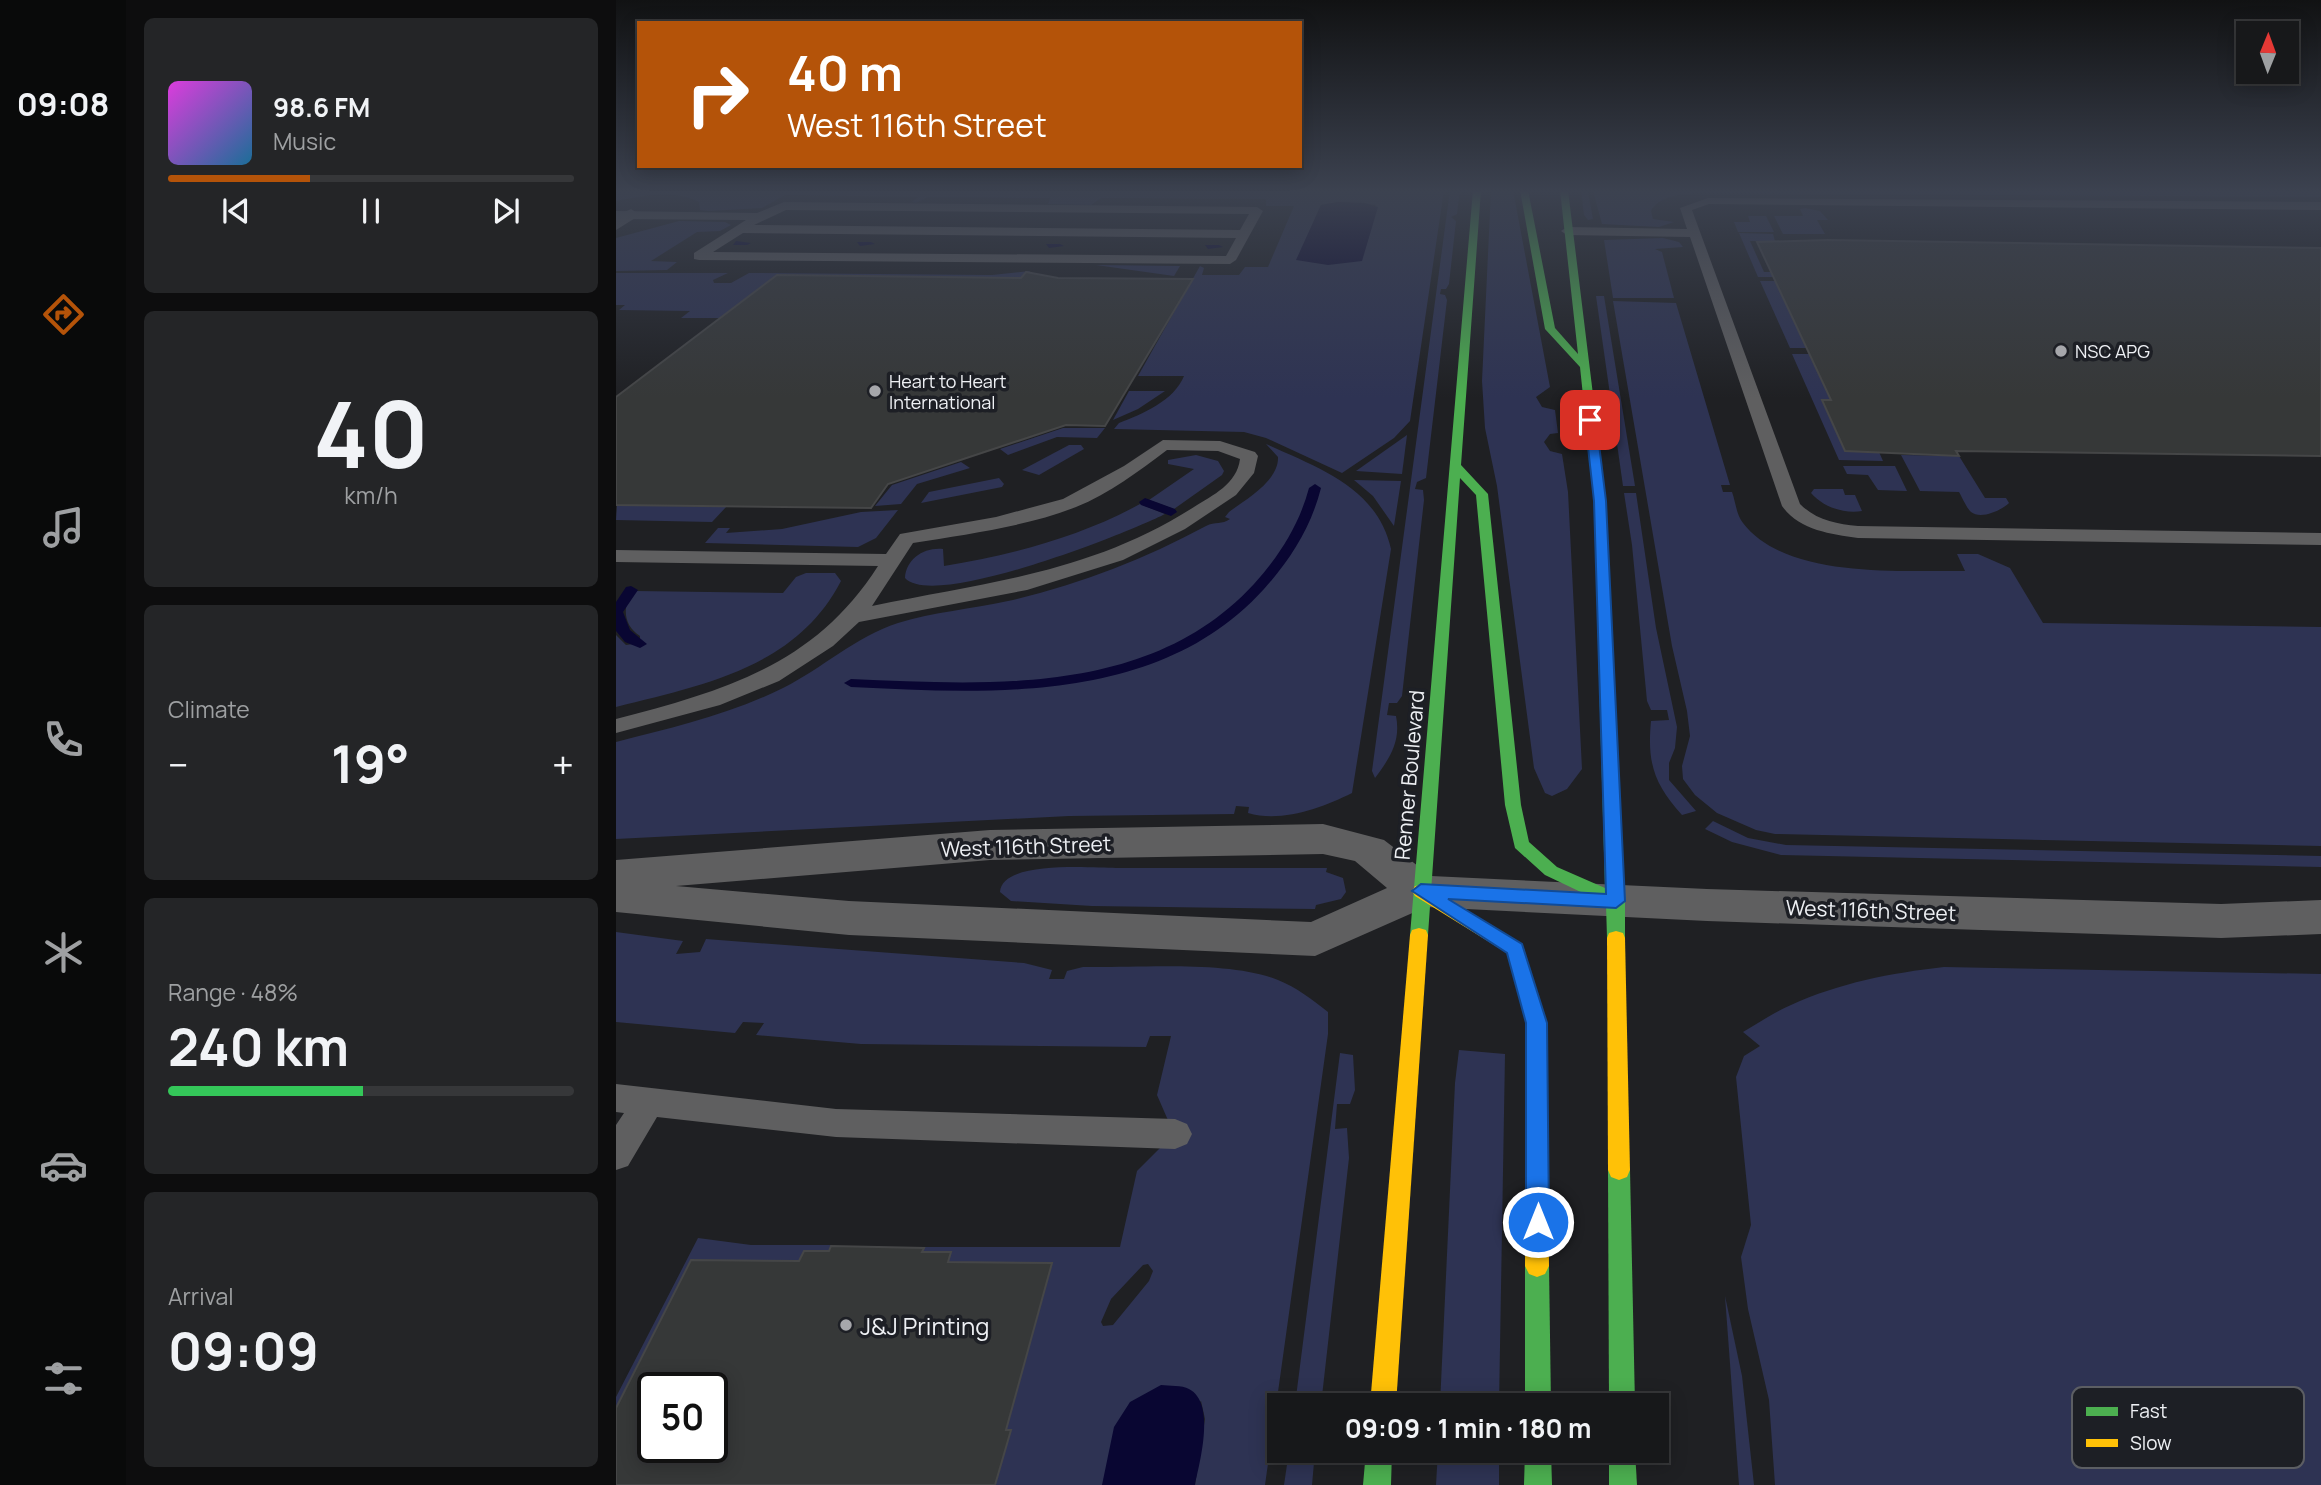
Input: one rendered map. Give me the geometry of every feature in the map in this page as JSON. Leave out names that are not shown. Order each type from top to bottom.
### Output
[{"type":"main road","name":"Renner Boulevard","points":[[1384,1393],[1471,259]]},
{"type":"main road","points":[[1537,259],[1550,329],[1584,366]]},
{"type":"main road","points":[[1570,259],[1600,501],[1616,901],[1622,1393]]},
{"type":"main road","points":[[1455,465],[1482,494],[1513,805],[1521,844],[1552,871],[1616,901]]},
{"type":"main road","points":[[1421,891],[1515,949],[1536,1023],[1538,1393]]},
{"type":"main road","points":[[1377,1485],[1378,1463]]},
{"type":"main road","points":[[1538,1463],[1538,1485]]},
{"type":"main road","points":[[1622,1463],[1623,1485]]},
{"type":"street","name":"West 116th Street","points":[[616,875],[990,845],[1323,839],[1369,850],[1421,891]]},
{"type":"street","name":"West 116th Street","points":[[616,896],[849,918],[1315,939],[1421,891],[1616,901],[2221,920],[2321,917]]},
{"type":"lane","points":[[1083,259],[1230,259]]},
{"type":"lane","points":[[1702,259],[1791,506],[1800,516],[1814,523],[1858,532],[2321,538]]},
{"type":"lane","points":[[616,726],[745,691],[781,671],[852,617],[906,538],[997,523],[1070,503],[1130,470],[1163,445],[1220,446],[1249,456],[1249,466],[1243,481],[1190,518],[1146,543],[1070,572],[852,617]]},
{"type":"lane","points":[[616,556],[890,560]]},
{"type":"lane","points":[[616,1098],[836,1123],[1175,1134]]},
{"type":"lane","points":[[616,1155],[649,1101]]},
{"type":"shaded area","points":[[616,259],[677,262],[667,270],[616,271]]},
{"type":"shaded area","points":[[1271,259],[1434,259],[1410,421],[1394,438],[1342,473],[1266,438],[1244,432],[1114,429],[1119,423],[1147,411],[1173,393],[1184,376],[1138,376],[1200,266],[1204,268],[1202,275],[1239,275],[1245,267],[1268,267]]},
{"type":"shaded area","points":[[1296,259],[1363,259],[1328,265]]},
{"type":"shaded area","points":[[1441,259],[1452,259],[1449,284],[1446,289],[1441,289],[1440,294],[1445,295],[1447,300],[1426,478],[1417,482],[1415,489],[1423,490],[1424,500],[1402,696],[1397,703],[1389,703],[1387,715],[1396,716],[1396,741],[1390,756],[1375,778],[1372,771]]},
{"type":"shaded area","points":[[1488,259],[1526,259],[1550,387],[1536,397],[1542,407],[1555,410],[1558,433],[1550,434],[1544,442],[1550,451],[1562,454],[1568,492],[1582,769],[1567,789],[1552,796],[1545,793],[1534,768],[1497,486],[1485,428],[1482,381]]},
{"type":"shaded area","points":[[1607,259],[1664,259],[1674,298],[1613,298]]},
{"type":"shaded area","points":[[1750,259],[1758,259],[1764,272],[1771,272],[1773,277],[1758,277]]},
{"type":"shaded area","points":[[1096,265],[1180,266],[1174,276]]},
{"type":"shaded area","points":[[1030,271],[1025,278],[777,275],[720,318],[681,318],[690,311],[619,310],[625,305],[616,305],[616,273],[728,273],[713,280],[714,283],[731,283],[749,273],[992,275]]},
{"type":"shaded area","points":[[1760,281],[1776,281],[1807,348],[1790,348]]},
{"type":"shaded area","points":[[1596,296],[1604,296],[1635,486],[1623,486]]},
{"type":"shaded area","points":[[1613,301],[1676,303],[1730,485],[1721,485],[1723,492],[1732,492],[1743,523],[1763,541],[1787,554],[1816,563],[1847,568],[1965,571],[1957,554],[1978,554],[2010,568],[2043,623],[2321,627],[2321,846],[1775,834],[1756,830],[1717,813],[1695,795],[1683,779],[1682,766],[1690,736],[1687,711],[1672,646]]},
{"type":"shaded area","points":[[1792,354],[1810,354],[1831,400],[1822,401],[1845,451],[1879,452],[1883,461],[1839,460]]},
{"type":"shaded area","points":[[1129,391],[1165,391],[1138,409],[1113,420]]},
{"type":"shaded area","points":[[1063,428],[1105,428],[1097,438],[1057,437],[1008,455],[1000,449]]},
{"type":"shaded area","points":[[1407,435],[1402,474],[1356,471]]},
{"type":"shaded area","points":[[1266,444],[1325,471],[1359,495],[1373,510],[1384,528],[1391,549],[1352,793],[1315,809],[1274,816],[1248,813],[1249,807],[1236,806],[1234,814],[1069,816],[616,839],[616,742],[701,720],[742,706],[783,688],[853,644],[898,623],[1008,601],[1060,587],[1134,560],[1209,525],[1227,521],[1230,519],[1225,517],[1229,512],[1260,489],[1273,474],[1278,457]]},
{"type":"shaded area","points":[[1069,445],[1081,445],[1084,449],[1039,475],[1022,470]]},
{"type":"shaded area","points":[[1196,455],[1218,461],[1224,471],[1222,475],[1174,509],[1149,500],[1194,469],[1168,464],[1168,460]]},
{"type":"shaded area","points":[[1901,455],[1959,456],[1985,498],[2006,498],[2009,503],[1997,511],[1980,515],[1971,512],[1959,492],[1920,491]]},
{"type":"shaded area","points":[[961,462],[970,468],[917,484],[901,504],[875,506],[892,485]]},
{"type":"shaded area","points":[[1843,466],[1895,466],[1907,491],[1878,490],[1868,475],[1847,474]]},
{"type":"shaded area","points":[[999,478],[1004,484],[1002,487],[921,503],[929,492]]},
{"type":"shaded area","points":[[1354,480],[1401,481],[1394,526],[1373,496]]},
{"type":"shaded area","points":[[1814,489],[1843,489],[1845,495],[1855,495],[1862,511],[1828,506],[1811,493]]},
{"type":"shaded area","points":[[1624,493],[1636,493],[1656,628],[1677,727],[1675,748],[1669,763],[1669,780],[1696,811],[1682,815],[1659,783],[1652,761],[1651,721],[1669,720],[1667,710],[1651,710],[1647,701],[1632,545]]},
{"type":"shaded area","points":[[1140,504],[1165,514],[1113,537],[990,577],[953,584],[923,585],[905,578],[912,560],[929,550],[943,549],[944,566],[994,556],[1069,535]]},
{"type":"shaded area","points":[[617,505],[727,506],[712,522],[616,520]]},
{"type":"shaded area","points":[[898,510],[876,538],[858,547],[705,543],[718,528],[730,528],[726,533],[782,529],[861,512]]},
{"type":"shaded area","points":[[806,573],[835,573],[841,581],[822,610],[799,634],[773,653],[714,680],[616,707],[616,635],[626,645],[640,643],[640,636],[630,626],[626,614],[628,602],[635,591],[783,593],[796,577]]},
{"type":"shaded area","points":[[1713,821],[1748,838],[1786,845],[2321,856],[2321,867],[1781,855],[1732,842],[1705,829]]},
{"type":"shaded area","points":[[1069,867],[1327,868],[1326,872],[1343,878],[1346,892],[1341,899],[1316,905],[1315,909],[1092,906],[1011,901],[1000,892],[1005,882],[1015,875],[1031,870]]},
{"type":"shaded area","points":[[616,932],[683,941],[676,954],[700,952],[706,939],[1024,963],[1052,970],[1049,979],[1064,979],[1067,971],[1083,967],[1209,967],[1258,974],[1278,980],[1328,1012],[1328,1034],[1278,1393],[1267,1393],[1268,1463],[1265,1485],[1195,1485],[1205,1419],[1201,1401],[1102,1485],[995,1485],[1010,1430],[1006,1430],[1052,1263],[948,1262],[951,1252],[922,1252],[924,1247],[1120,1247],[1137,1171],[1174,1134],[1157,1095],[1171,1036],[1150,1036],[1146,1047],[861,1044],[756,1035],[764,1023],[743,1022],[735,1033],[616,1022]],"holes":[[[1148,1264],[1153,1271],[1149,1281],[1113,1325],[1103,1326],[1101,1322],[1111,1299],[1143,1265]]]},
{"type":"shaded area","points":[[1944,967],[2321,974],[2321,1485],[1775,1485],[1769,1400],[1748,1309],[1741,1257],[1751,1225],[1736,1077],[1744,1056],[1760,1046],[1743,1032],[1809,997],[1904,972]]},
{"type":"shaded area","points":[[1459,1050],[1505,1054],[1499,1393],[1441,1393],[1455,1083]]},
{"type":"shaded area","points":[[1340,1053],[1353,1055],[1355,1090],[1350,1104],[1337,1104],[1335,1129],[1347,1128],[1349,1158],[1322,1393],[1297,1393]]},
{"type":"shaded area","points":[[698,1238],[751,1245],[831,1245],[829,1251],[804,1251],[799,1261],[691,1261],[616,1408],[616,1397]]},
{"type":"shaded area","points":[[1725,1296],[1742,1376],[1754,1485],[1739,1485]]},
{"type":"shaded area","points":[[1161,1385],[1189,1389],[1197,1396],[1202,1407],[1204,1433],[1195,1485],[1102,1485],[1114,1427],[1130,1402]]},
{"type":"shaded area","points":[[1287,1463],[1314,1463],[1312,1485],[1284,1485]]},
{"type":"shaded area","points":[[1437,1463],[1499,1463],[1499,1485],[1436,1485]]},
{"type":"building","name":"NSC APG","points":[[1765,259],[2321,259],[2321,456],[1956,451],[1959,456],[1845,451],[1822,400],[1831,400]]},
{"type":"building","name":"Heart to Heart International","points":[[1026,272],[1058,278],[1193,279],[1105,426],[1066,425],[888,484],[871,508],[616,505],[616,397],[777,275],[1021,278]]},
{"type":"building","name":"J&J Printing","points":[[831,1246],[924,1248],[922,1252],[951,1252],[948,1262],[1052,1263],[1006,1430],[1011,1430],[995,1485],[616,1485],[616,1408],[691,1260],[799,1261],[804,1251],[829,1251]]},
{"type":"waterway","points":[[851,683],[965,687],[1024,685],[1082,678],[1138,665],[1190,643],[1236,611],[1276,568],[1289,549],[1300,530],[1315,488]]},
{"type":"waterway","points":[[1145,502],[1171,512]]},
{"type":"waterway","points":[[631,590],[616,612],[624,632],[640,644]]},
{"type":"traffic: fast","points":[[1419,935],[1472,259]]},
{"type":"traffic: fast","points":[[1537,259],[1550,329],[1584,366]]},
{"type":"traffic: fast","points":[[1572,259],[1600,501],[1616,938]]},
{"type":"traffic: fast","points":[[1455,465],[1482,494],[1513,805],[1521,844],[1551,871],[1616,901]]},
{"type":"traffic: fast","points":[[1619,1170],[1622,1393]]},
{"type":"traffic: fast","points":[[1537,1266],[1538,1393]]},
{"type":"traffic: fast","points":[[1377,1485],[1378,1463]]},
{"type":"traffic: fast","points":[[1538,1463],[1538,1485]]},
{"type":"traffic: fast","points":[[1622,1463],[1623,1485]]},
{"type":"traffic: slow","points":[[1421,891],[1515,949],[1536,1023],[1537,1266]]},
{"type":"traffic: slow","points":[[1384,1393],[1419,935]]},
{"type":"traffic: slow","points":[[1616,938],[1619,1170]]},
{"type":"place","name":"NSC APG","points":[[2061,351]]},
{"type":"place","name":"Heart to Heart International","points":[[875,391]]},
{"type":"place","name":"J&J Printing","points":[[846,1325]]},
{"type":"route","points":[[1538,1222],[1536,1023],[1515,949],[1421,891],[1616,901],[1600,501],[1590,420]]}]
